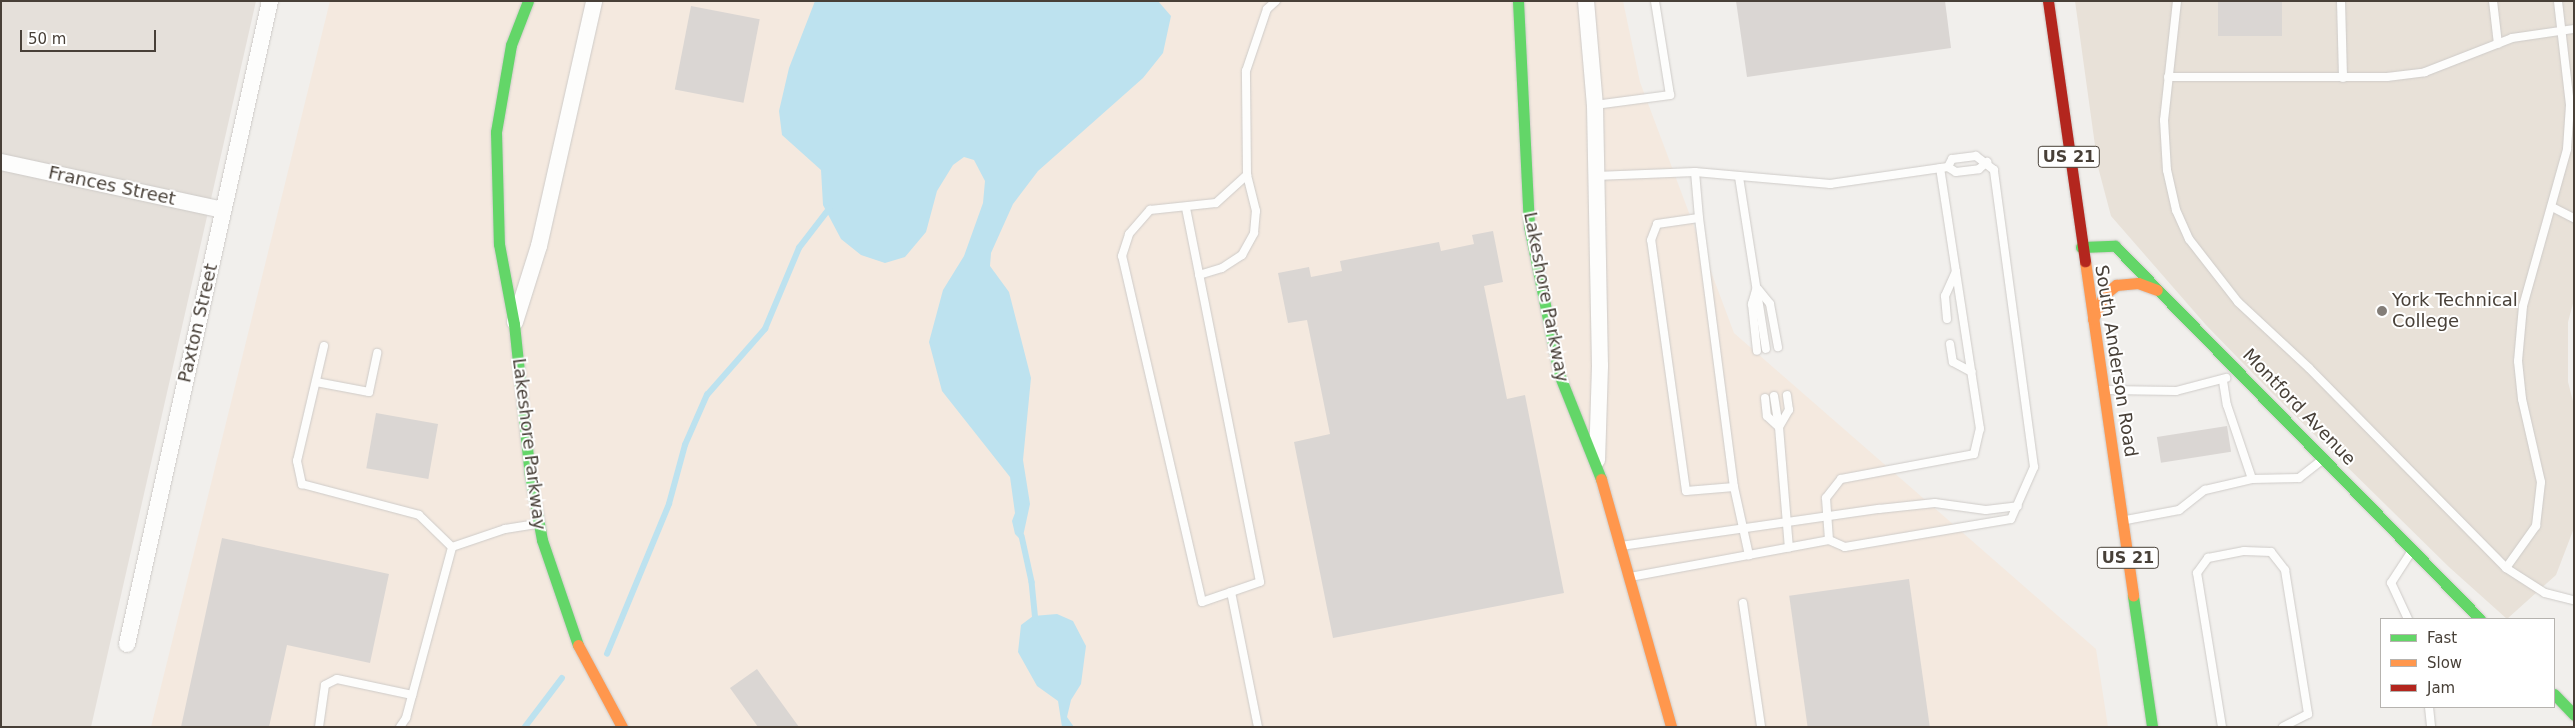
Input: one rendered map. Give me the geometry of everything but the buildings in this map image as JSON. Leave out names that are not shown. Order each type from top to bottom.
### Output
[{"type":"street","name":"Paxton Street","points":[[127,644],[270,1]]},
{"type":"street","name":"Lakeshore Parkway","points":[[528,1],[511,45],[496,132],[499,244],[514,324],[539,524],[561,603],[583,656],[622,727]]},
{"type":"street","name":"Lakeshore Parkway","points":[[514,324],[539,246],[594,1]]},
{"type":"street","name":"Lakeshore Parkway","points":[[1518,1],[1529,226],[1559,374],[1597,467],[1630,577],[1671,727]]},
{"type":"street","name":"Lakeshore Parkway","points":[[1586,1],[1594,106],[1596,176],[1597,467]]},
{"type":"street","name":"South Anderson Road","points":[[2048,1],[2081,247],[2104,390],[2152,727]]},
{"type":"street","name":"Frances Street","points":[[1,162],[224,210]]},
{"type":"street","name":"Montford Avenue","points":[[2081,247],[2115,246],[2237,367],[2479,618]]},
{"type":"street","points":[[2092,319],[2104,295],[2116,285],[2138,282],[2160,291]]},
{"type":"street","points":[[2555,695],[2574,714]]},
{"type":"lane","points":[[1199,275],[1222,268],[1242,255],[1254,233],[1256,210],[1246,175],[1246,71],[1267,9],[1276,1]]},
{"type":"lane","points":[[1594,106],[1670,95],[1654,1]]},
{"type":"lane","points":[[2177,1],[2164,120],[2167,170],[2176,210],[2189,239],[2238,302],[2309,368],[2506,568],[2545,593],[2574,600]]},
{"type":"lane","points":[[2341,1],[2343,78]]},
{"type":"lane","points":[[2493,1],[2498,44]]},
{"type":"lane","points":[[2506,568],[2536,526],[2541,482],[2522,399],[2518,361],[2523,306],[2567,149],[2570,105],[2558,1]]},
{"type":"lane","points":[[2168,77],[2343,78],[2425,72],[2498,44],[2574,29]]},
{"type":"lane","points":[[1630,577],[1829,540],[1845,547],[1995,524],[2011,519],[2034,467],[1994,170],[1987,162],[1976,156],[1952,159],[1944,167]]},
{"type":"lane","points":[[1596,176],[1695,172],[1830,184],[1944,167],[1956,172],[1979,168],[1987,162]]},
{"type":"lane","points":[[1829,540],[1826,498],[1841,479],[1974,454],[1980,429],[1956,270],[1944,167]]},
{"type":"lane","points":[[1695,172],[1734,487],[1749,555]]},
{"type":"lane","points":[[1186,208],[1260,582],[1202,602],[1122,256],[1129,234],[1150,210],[1186,208],[1216,203],[1246,175]]},
{"type":"lane","points":[[1739,177],[1766,349]]},
{"type":"lane","points":[[2552,207],[2574,218]]},
{"type":"lane","points":[[1700,218],[1657,224],[1651,240],[1686,490],[1734,487]]},
{"type":"lane","points":[[1947,319],[1944,296],[1956,270]]},
{"type":"lane","points":[[1757,288],[1770,304],[1778,347]]},
{"type":"lane","points":[[1757,288],[1752,304],[1757,351]]},
{"type":"lane","points":[[1950,344],[1953,362],[1972,372]]},
{"type":"lane","points":[[324,346],[297,461],[302,484],[420,515],[452,547]]},
{"type":"lane","points":[[316,382],[369,392],[377,353]]},
{"type":"lane","points":[[2104,390],[2176,391],[2223,381],[2237,367]]},
{"type":"lane","points":[[2223,381],[2227,405],[2252,479]]},
{"type":"lane","points":[[1779,427],[1789,410],[1787,395]]},
{"type":"lane","points":[[1774,396],[1779,427],[1789,548]]},
{"type":"lane","points":[[1765,398],[1767,416],[1779,427]]},
{"type":"lane","points":[[2123,520],[2179,510],[2205,490],[2252,479],[2299,478],[2325,458]]},
{"type":"lane","points":[[1621,546],[1828,516],[1935,504],[1986,510],[2018,506]]},
{"type":"lane","points":[[452,547],[505,529],[539,524]]},
{"type":"lane","points":[[400,727],[412,695],[452,547]]},
{"type":"lane","points":[[2408,618],[2391,583],[2412,550]]},
{"type":"lane","points":[[2222,727],[2197,573],[2208,558],[2244,551],[2271,552],[2285,570],[2308,714],[2284,727]]},
{"type":"lane","points":[[1231,592],[1258,727]]},
{"type":"lane","points":[[1743,603],[1760,727]]},
{"type":"lane","points":[[319,727],[325,685],[337,679],[412,695]]},
{"type":"lane","points":[[2429,708],[2431,727]]},
{"type":"shaded area","points":[[1,1],[256,1],[91,727],[1,727]]},
{"type":"shaded area","points":[[330,1],[1623,1],[1640,82],[1734,333],[2096,649],[2108,727],[151,727]]},
{"type":"shaded area","name":"York Technical College","points":[[2075,1],[2574,1],[2574,300],[2568,322],[2568,382],[2574,405],[2574,528],[2556,575],[2506,618],[2449,567],[2271,392],[2206,325],[2111,216],[2098,167]]},
{"type":"water","points":[[815,1],[1158,1],[1171,16],[1163,53],[1143,78],[1038,171],[1013,204],[991,253],[990,266],[1009,292],[1031,378],[1023,460],[1030,504],[1022,541],[1015,534],[1012,521],[1015,513],[1010,477],[942,391],[929,342],[943,290],[964,256],[983,203],[985,181],[974,160],[964,157],[953,165],[937,191],[926,232],[905,257],[885,263],[861,255],[841,239],[823,205],[821,170],[782,135],[779,111],[789,68]]},
{"type":"water","points":[[1057,614],[1073,621],[1086,646],[1081,684],[1071,700],[1067,717],[1074,727],[1062,727],[1058,701],[1037,686],[1018,652],[1021,625],[1033,616]]},
{"type":"waterway","points":[[607,654],[669,504],[685,445],[707,395],[765,329],[799,248],[829,209]]},
{"type":"waterway","points":[[1022,536],[1032,582],[1036,622]]},
{"type":"waterway","points":[[525,727],[562,678]]},
{"type":"traffic: fast","points":[[528,1],[511,45],[496,132],[499,244],[514,324],[530,475],[542,540],[578,645]]},
{"type":"traffic: fast","points":[[1518,1],[1529,226],[1559,374],[1601,479]]},
{"type":"traffic: fast","points":[[2081,247],[2115,246],[2479,618]]},
{"type":"traffic: fast","points":[[2133,596],[2152,727]]},
{"type":"traffic: fast","points":[[2555,695],[2574,715]]},
{"type":"traffic: slow","points":[[2085,261],[2133,596]]},
{"type":"traffic: slow","points":[[2093,319],[2104,295],[2116,285],[2138,283],[2157,290]]},
{"type":"traffic: slow","points":[[1601,479],[1671,727]]},
{"type":"traffic: slow","points":[[578,645],[622,727]]},
{"type":"traffic: jam","points":[[2048,1],[2085,261]]},
{"type":"place","name":"York Technical College","points":[[2382,311]]}]
